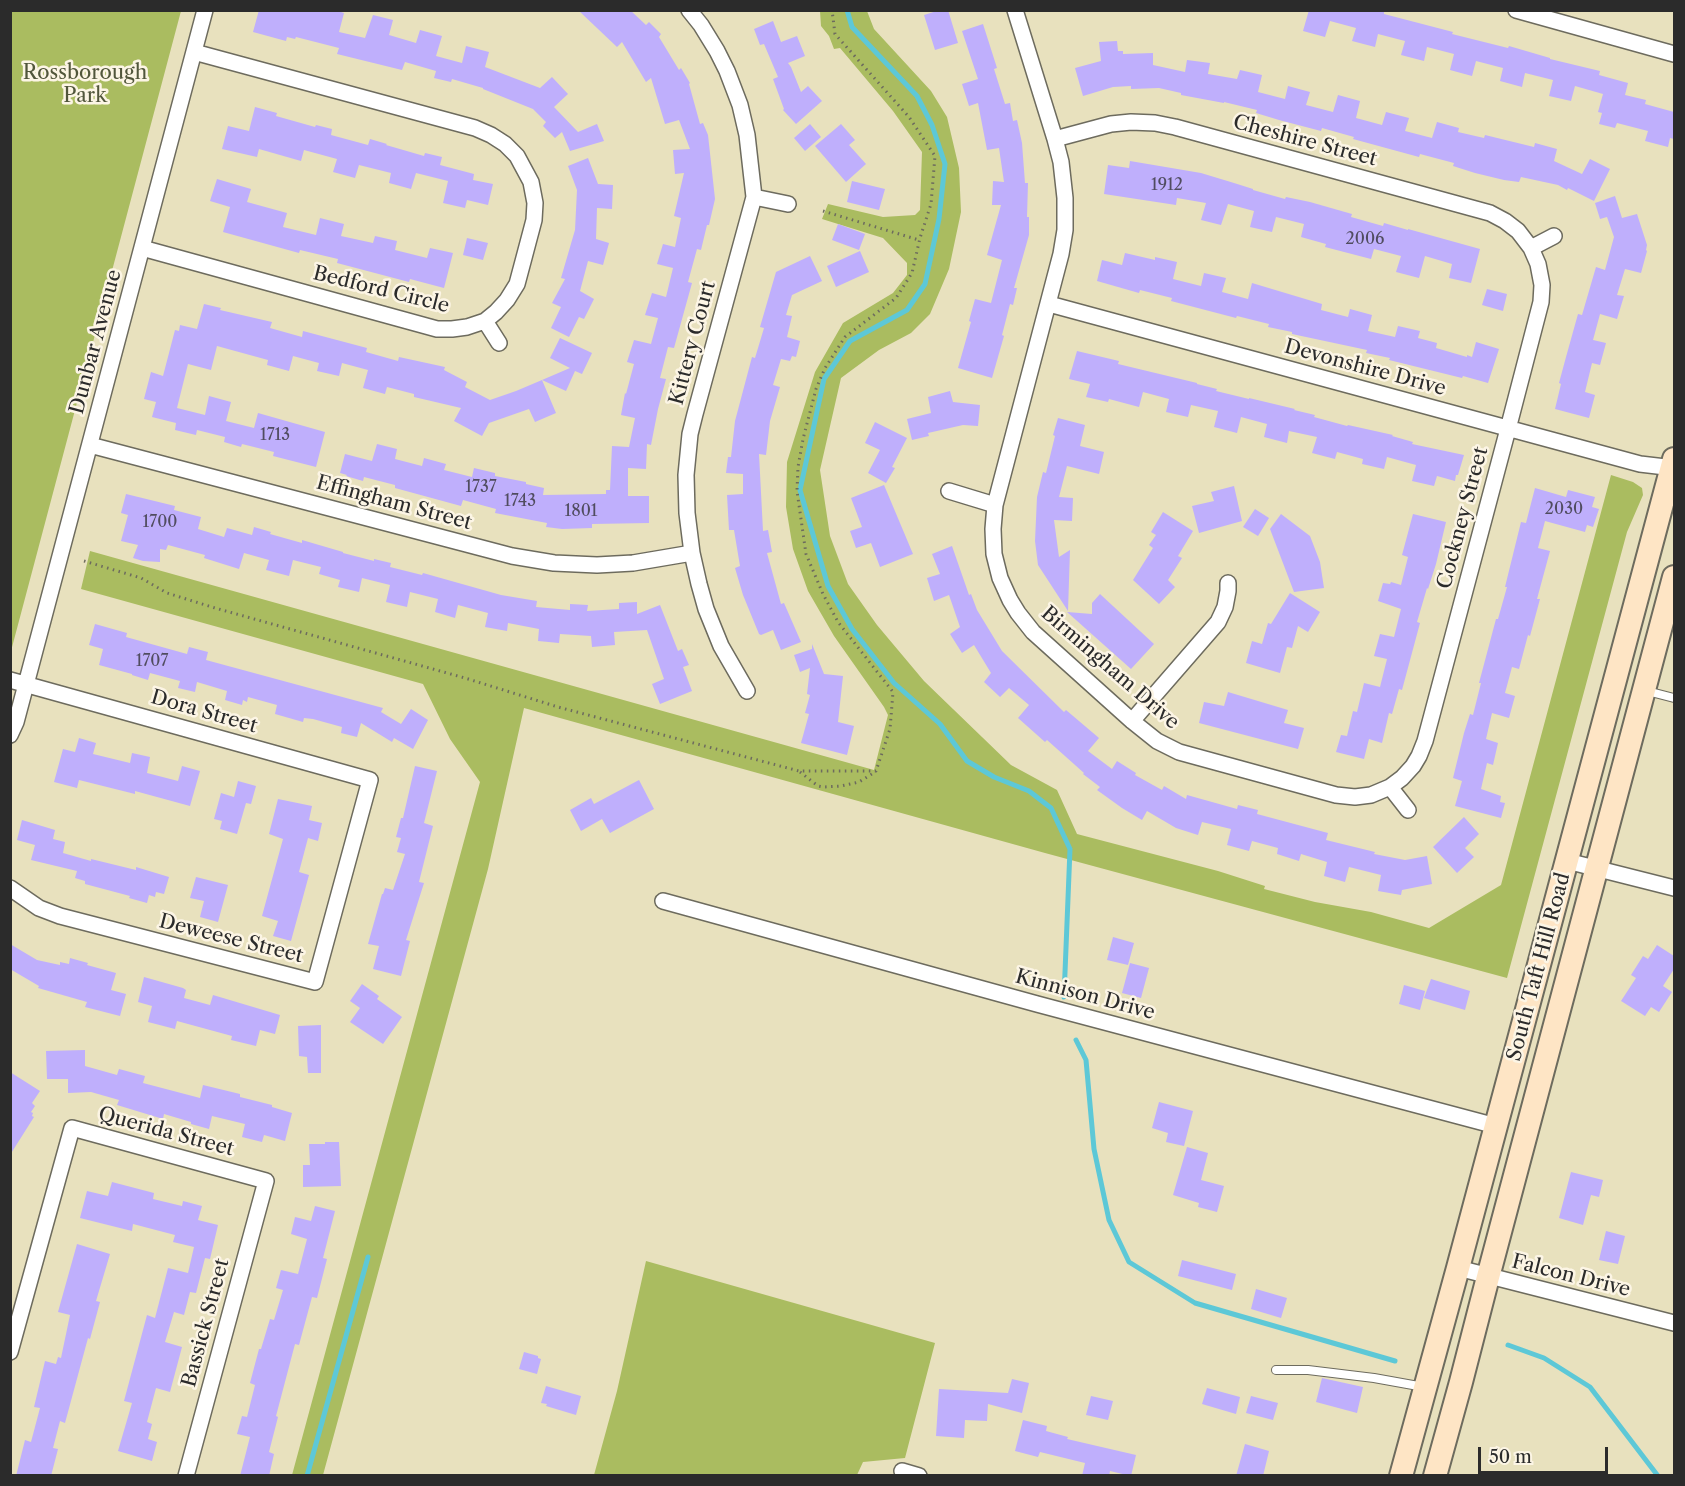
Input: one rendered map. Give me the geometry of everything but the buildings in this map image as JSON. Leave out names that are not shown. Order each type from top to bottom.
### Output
[{"type":"main road","name":"South Taft Hill Road","points":[[1401,1476],[1674,465]]},
{"type":"main road","name":"South Taft Hill Road","points":[[1435,1476],[1674,577]]},
{"type":"street","name":"Dunbar Avenue","points":[[10,735],[16,722],[205,10]]},
{"type":"street","name":"Kittery Court","points":[[689,10],[717,51],[740,105],[747,135],[754,197],[690,434],[686,475],[687,513],[692,553],[706,609],[722,646],[747,691]]},
{"type":"street","name":"Birmingham Drive","points":[[1015,10],[1061,162],[1065,198],[1065,230],[1061,254],[995,505],[994,554],[1000,578],[1010,600],[1034,632],[1132,721],[1157,741],[1179,752],[1336,795],[1355,797],[1371,795],[1390,787]]},
{"type":"street","points":[[1516,10],[1674,54]]},
{"type":"street","name":"Bedford Circle","points":[[142,248],[436,329],[452,329],[485,321],[507,300],[517,284],[534,220],[535,203],[526,170],[505,144],[491,135],[475,128],[194,52]]},
{"type":"street","name":"Cheshire Street","points":[[1055,139],[1111,124],[1155,123],[1175,127],[1490,213],[1518,231],[1531,248]]},
{"type":"street","points":[[754,197],[788,204]]},
{"type":"street","points":[[1531,248],[1554,236]]},
{"type":"street","name":"Cockney Street","points":[[1390,787],[1413,766],[1425,741],[1508,429],[1541,302],[1542,285],[1538,264],[1531,248]]},
{"type":"street","name":"Devonshire Drive","points":[[1048,304],[1640,464],[1674,465]]},
{"type":"street","points":[[485,321],[499,344]]},
{"type":"street","name":"Effingham Street","points":[[90,445],[512,556],[554,563],[597,565],[692,553]]},
{"type":"street","points":[[949,491],[995,505]]},
{"type":"street","points":[[1132,721],[1218,622],[1226,607],[1228,583]]},
{"type":"street","points":[[10,680],[26,684]]},
{"type":"street","name":"Dora Street","points":[[26,684],[370,780]]},
{"type":"street","name":"Deweese Street","points":[[10,888],[39,908],[60,916],[315,982],[370,780]]},
{"type":"street","points":[[1390,787],[1408,810]]},
{"type":"street","points":[[1567,861],[1674,888]]},
{"type":"street","name":"Kinnison Drive","points":[[663,901],[1037,1004],[1496,1126]]},
{"type":"street","name":"Querida Street","points":[[10,1352],[72,1128],[266,1181]]},
{"type":"street","name":"Bassick Street","points":[[186,1476],[266,1181]]},
{"type":"street","name":"Falcon Drive","points":[[1458,1268],[1674,1323]]},
{"type":"street","points":[[902,1471],[919,1476]]},
{"type":"lane","points":[[1644,690],[1674,698]]},
{"type":"lane","points":[[1276,1370],[1308,1370],[1426,1387]]},
{"type":"path","points":[[823,211],[919,240]]},
{"type":"path","points":[[799,771],[818,786],[823,787],[859,782],[876,771]]},
{"type":"green space","name":"Rossborough Park","points":[[10,11],[181,11],[11,651]]},
{"type":"green space","points":[[820,11],[867,11],[874,29],[931,91],[947,117],[959,168],[961,212],[949,269],[930,314],[911,333],[879,350],[841,378],[820,470],[830,536],[848,584],[877,625],[924,681],[1011,765],[1057,790],[1077,834],[1218,871],[1265,886],[1264,889],[1315,902],[1371,912],[1429,928],[1501,885],[1611,475],[1633,482],[1642,488],[1643,495],[1627,532],[1507,978],[1045,853],[524,708],[488,869],[323,1475],[292,1475],[480,782],[450,739],[423,684],[81,589],[90,551],[874,770],[888,715],[834,636],[808,591],[793,549],[786,507],[787,462],[815,372],[843,323],[893,293],[907,275],[907,263],[883,238],[822,219],[828,204],[883,217],[915,215],[920,210],[922,152],[893,111],[840,48],[834,49],[829,36],[821,26]]},
{"type":"green space","points":[[646,1261],[935,1343],[905,1458],[863,1462],[857,1475],[594,1475],[617,1391]]},
{"type":"waterway","points":[[847,10],[852,27],[917,96],[932,125],[945,164],[939,219],[925,284],[907,310],[850,341],[824,379],[800,490],[828,586],[852,629],[894,683],[940,724],[967,761],[994,777],[1029,791],[1051,808],[1070,849],[1064,997]]},
{"type":"waterway","points":[[1076,1040],[1086,1060],[1094,1149],[1109,1220],[1129,1262],[1195,1303],[1395,1361]]},
{"type":"waterway","points":[[307,1476],[368,1257]]},
{"type":"waterway","points":[[1508,1345],[1544,1358],[1590,1387],[1658,1476]]}]
